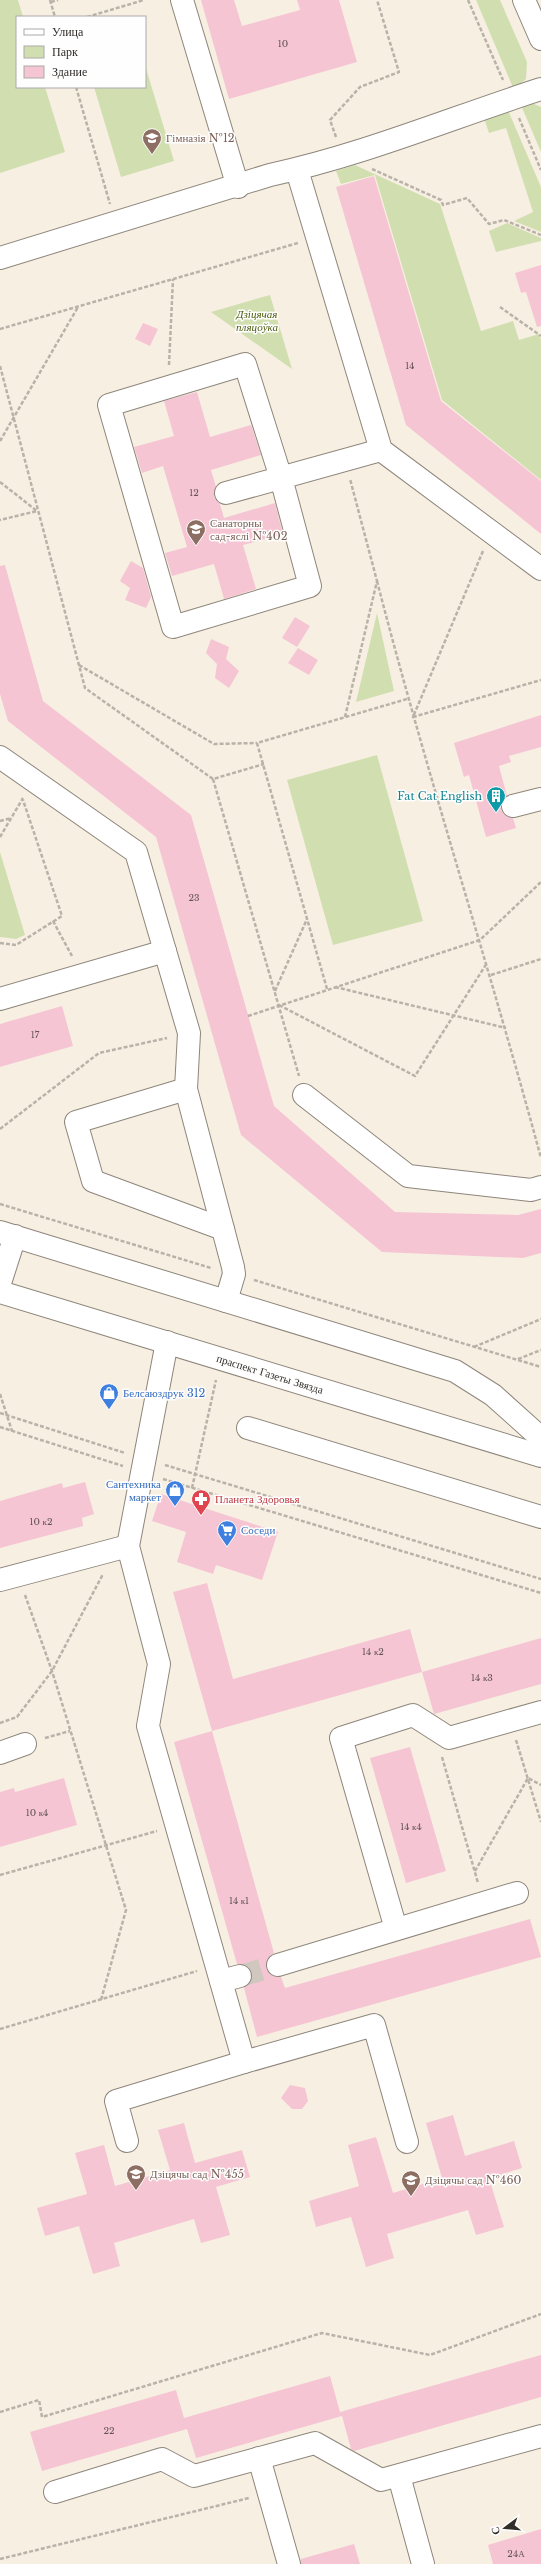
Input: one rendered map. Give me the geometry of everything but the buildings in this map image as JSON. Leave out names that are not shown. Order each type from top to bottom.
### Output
[{"type":"main road","points":[[182,0],[238,186]]},
{"type":"main road","points":[[524,0],[541,39]]},
{"type":"main road","points":[[0,258],[115,222],[297,170],[541,88]]},
{"type":"main road","points":[[297,170],[316,238],[381,450],[541,569]]},
{"type":"main road","points":[[245,364],[281,478],[310,586],[173,627],[109,404],[168,388],[245,364]]},
{"type":"main road","points":[[226,493],[381,450]]},
{"type":"main road","points":[[0,757],[136,852],[188,1033],[186,1089],[234,1274],[233,1303]]},
{"type":"main road","points":[[513,806],[541,799]]},
{"type":"main road","points":[[0,999],[165,951]]},
{"type":"main road","points":[[186,1089],[76,1122],[93,1181],[223,1229]]},
{"type":"main road","points":[[304,1095],[408,1176],[531,1190],[541,1187]]},
{"type":"main road","points":[[0,1283],[7,1234],[455,1371],[493,1395],[541,1438]]},
{"type":"main road","name":"праспект Газеты Звязда","points":[[0,1292],[541,1456]]},
{"type":"main road","points":[[167,1342],[143,1466],[122,1547],[159,1664],[148,1726],[176,1825],[226,1974],[244,2062]]},
{"type":"main road","points":[[248,1428],[541,1517]]},
{"type":"main road","points":[[9,1578],[122,1547]]},
{"type":"main road","points":[[396,1929],[341,1738],[413,1715],[449,1738],[541,1712]]},
{"type":"main road","points":[[0,1753],[25,1744]]},
{"type":"main road","points":[[278,1964],[517,1893]]},
{"type":"main road","points":[[127,2141],[116,2102],[244,2062],[374,2025],[407,2142]]},
{"type":"main road","points":[[55,2492],[162,2459],[194,2476],[315,2443],[381,2480],[541,2436]]},
{"type":"main road","points":[[259,2458],[289,2564]]},
{"type":"main road","points":[[399,2476],[423,2564]]},
{"type":"path","points":[[55,16],[50,1],[58,0]]},
{"type":"path","points":[[90,16],[144,0]]},
{"type":"path","points":[[342,155],[330,120],[360,87],[399,72],[377,0]]},
{"type":"path","points":[[76,88],[115,222]]},
{"type":"path","points":[[371,168],[441,200],[443,205],[467,198],[489,224],[504,220],[541,235]]},
{"type":"path","points":[[0,329],[316,238]]},
{"type":"path","points":[[168,388],[173,279]]},
{"type":"path","points":[[0,441],[78,307]]},
{"type":"path","points":[[500,307],[541,336]]},
{"type":"path","points":[[0,366],[15,416],[37,511],[85,688],[213,778],[304,1095]]},
{"type":"path","points":[[345,460],[407,699],[491,975],[541,1158]]},
{"type":"path","points":[[0,482],[37,511]]},
{"type":"path","points":[[0,520],[37,511]]},
{"type":"path","points":[[413,717],[491,531]]},
{"type":"path","points":[[345,718],[377,581]]},
{"type":"path","points":[[79,664],[214,744],[257,743],[407,699]]},
{"type":"path","points":[[413,717],[541,680]]},
{"type":"path","points":[[257,743],[327,989]]},
{"type":"path","points":[[213,778],[264,764]]},
{"type":"path","points":[[0,837],[22,799],[62,916],[16,945],[0,943]]},
{"type":"path","points":[[0,821],[11,818]]},
{"type":"path","points":[[248,1016],[480,940],[541,882]]},
{"type":"path","points":[[274,991],[307,919]]},
{"type":"path","points":[[53,921],[82,975]]},
{"type":"path","points":[[491,975],[541,959]]},
{"type":"path","points":[[278,1005],[416,1076],[487,963]]},
{"type":"path","points":[[334,987],[453,1017],[506,1028]]},
{"type":"path","points":[[0,1129],[99,1052],[188,1033]]},
{"type":"path","points":[[0,1204],[541,1367]]},
{"type":"path","points":[[473,1347],[541,1319]]},
{"type":"path","points":[[518,1359],[541,1350]]},
{"type":"path","points":[[192,1488],[216,1380]]},
{"type":"path","points":[[0,1394],[12,1431]]},
{"type":"path","points":[[0,1413],[143,1466],[192,1488],[541,1593]]},
{"type":"path","points":[[0,1427],[143,1466],[196,1474],[541,1579]]},
{"type":"path","points":[[0,1722],[17,1717],[52,1671],[122,1547]]},
{"type":"path","points":[[9,1578],[52,1671],[126,1910],[101,2000]]},
{"type":"path","points":[[511,1721],[541,1822]]},
{"type":"path","points":[[434,1728],[484,1903]]},
{"type":"path","points":[[25,1744],[70,1731]]},
{"type":"path","points":[[528,1778],[541,1785]]},
{"type":"path","points":[[475,1871],[528,1778]]},
{"type":"path","points":[[0,1875],[176,1825]]},
{"type":"path","points":[[0,2029],[101,2000],[226,1974]]},
{"type":"path","points":[[0,2412],[39,2400],[42,2417],[322,2333],[430,2355],[541,2314]]},
{"type":"path","points":[[0,2559],[269,2494]]},
{"type":"green space","points":[[0,0],[18,0],[23,16],[16,16],[16,88],[45,88],[65,152],[0,173]]},
{"type":"green space","points":[[476,0],[500,0],[527,62],[526,79],[514,90]]},
{"type":"green space","points":[[146,68],[174,161],[121,177],[94,88],[146,88]]},
{"type":"green space","points":[[520,103],[532,103],[541,107],[541,152]]},
{"type":"green space","points":[[507,108],[541,187],[541,232],[514,221],[533,212],[506,128],[489,133],[483,115]]},
{"type":"green space","points":[[355,165],[440,204],[481,331],[513,321],[519,340],[539,334],[541,340],[541,480],[442,400],[375,175],[341,184],[336,171]]},
{"type":"green space","points":[[507,223],[541,238],[541,241],[496,252],[489,231]]},
{"type":"green space","name":"Дзіцячая пляцоўка","points":[[270,295],[292,369],[211,312]]},
{"type":"green space","points":[[377,613],[394,691],[356,702]]},
{"type":"green space","points":[[377,755],[423,921],[333,945],[287,780]]},
{"type":"green space","points":[[0,852],[25,935],[16,939],[0,937]]},
{"type":"tunnel","points":[[240,1976],[278,1965]]},
{"type":"place","name":"Гімназія №12","points":[[152,155]]},
{"type":"place","name":"Санаторны сад-яслі №402","points":[[196,546]]},
{"type":"place","name":"Fat Cat English","points":[[496,813]]},
{"type":"place","name":"Белсаюздрук 312","points":[[109,1410]]},
{"type":"place","name":"Сантехника маркет","points":[[175,1507]]},
{"type":"place","name":"Планета Здоровья","points":[[201,1516]]},
{"type":"place","name":"Соседи","points":[[227,1547]]},
{"type":"place","name":"Дзіцячы сад №455","points":[[136,2191]]},
{"type":"place","name":"Дзіцячы сад №460","points":[[411,2197]]}]
